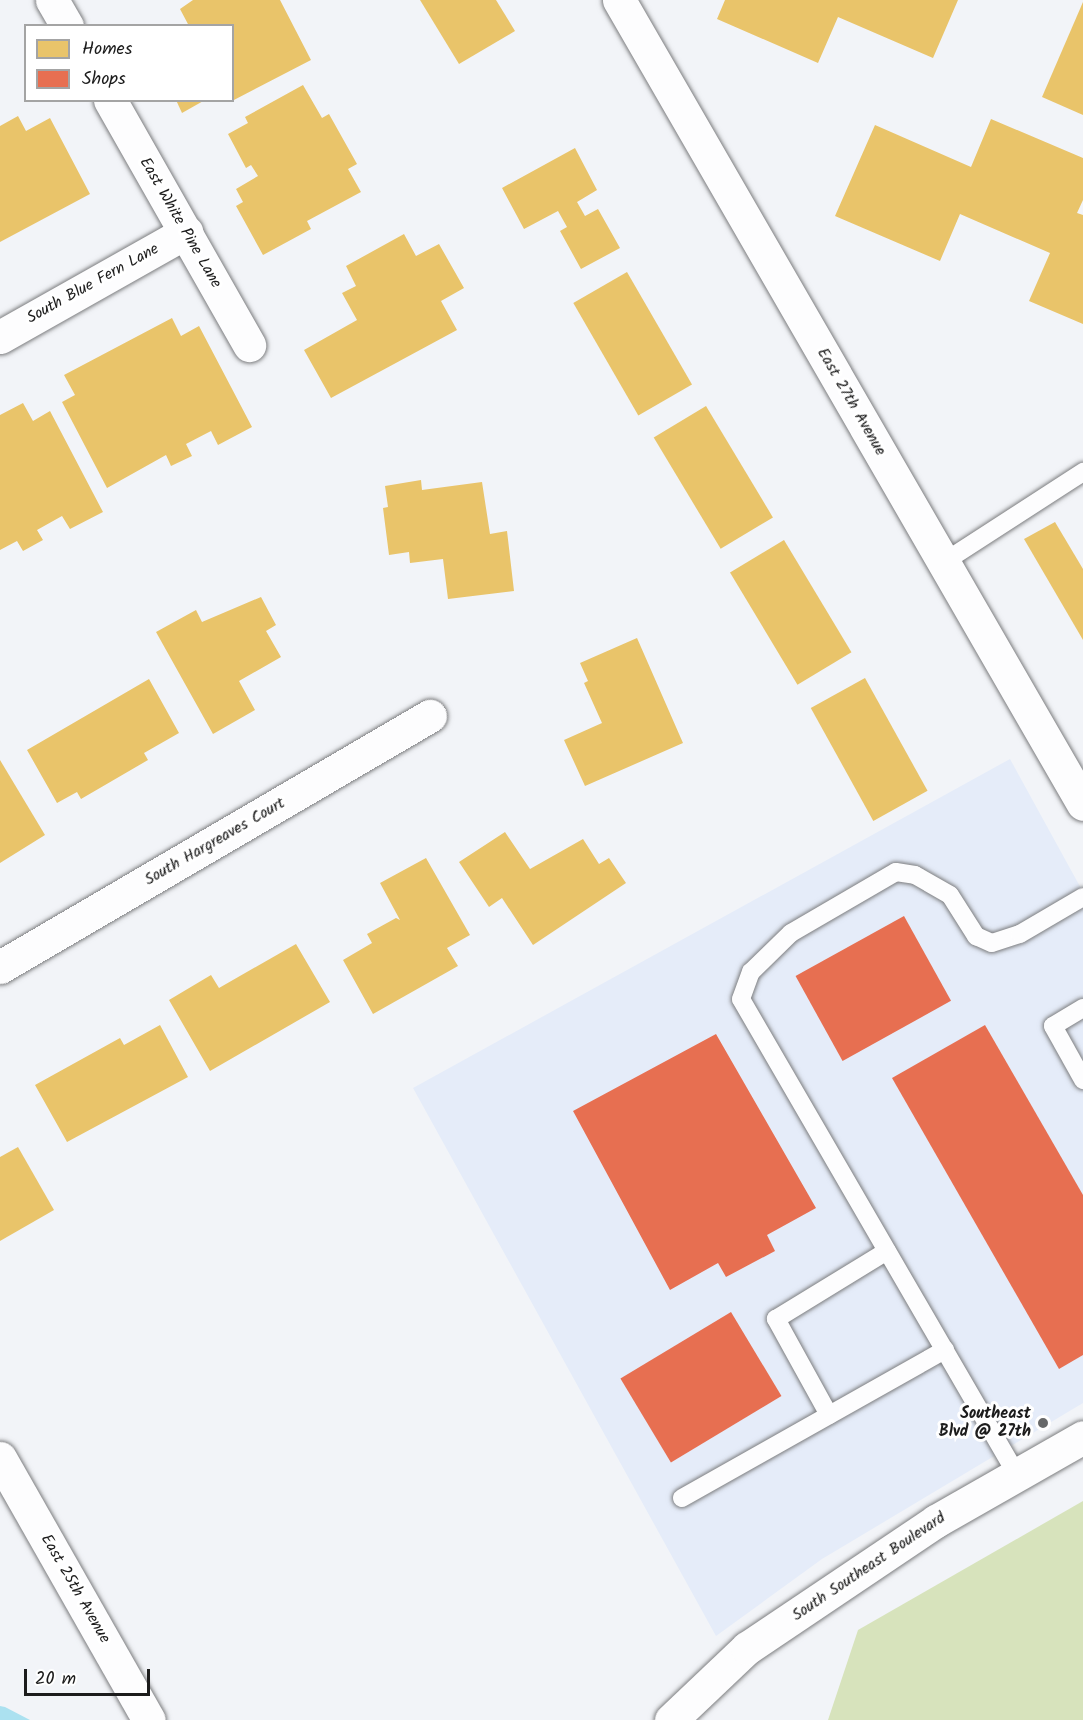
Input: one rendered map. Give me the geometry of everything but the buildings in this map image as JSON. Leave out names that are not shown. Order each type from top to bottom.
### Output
[{"type":"street","points":[[52,0],[65,24]]},
{"type":"street","name":"East 27th Avenue","points":[[619,0],[1083,804]]},
{"type":"street","name":"East White Pine Lane","points":[[111,102],[249,345]]},
{"type":"street","name":"South Blue Fern Lane","points":[[0,337],[186,232]]},
{"type":"street","name":"South Hargreaves Court","points":[[0,967],[430,716]]},
{"type":"street","name":"South Southeast Boulevard","points":[[671,1720],[747,1648],[936,1521],[1083,1437]]},
{"type":"street","name":"East 25th Avenue","points":[[0,1458],[9,1493],[149,1720]]},
{"type":"lane","points":[[944,562],[1083,472]]},
{"type":"lane","points":[[1017,1474],[741,999],[751,972],[791,933],[896,872],[915,875],[950,895],[976,936],[992,943],[1020,934],[1083,897]]},
{"type":"lane","points":[[1083,1008],[1053,1026],[1083,1080]]},
{"type":"lane","points":[[829,1415],[776,1319],[887,1251]]},
{"type":"lane","points":[[682,1498],[945,1350]]},
{"type":"shaded area","points":[[1010,759],[1083,892],[1083,1403],[822,1559],[716,1636],[413,1088]]},
{"type":"green space","points":[[1083,1501],[1083,1720],[828,1720],[858,1630]]},
{"type":"water","points":[[0,1706],[5,1707],[30,1720],[0,1720]]},
{"type":"place","name":"Southeast Blvd @ 27th","points":[[1043,1423]]}]
